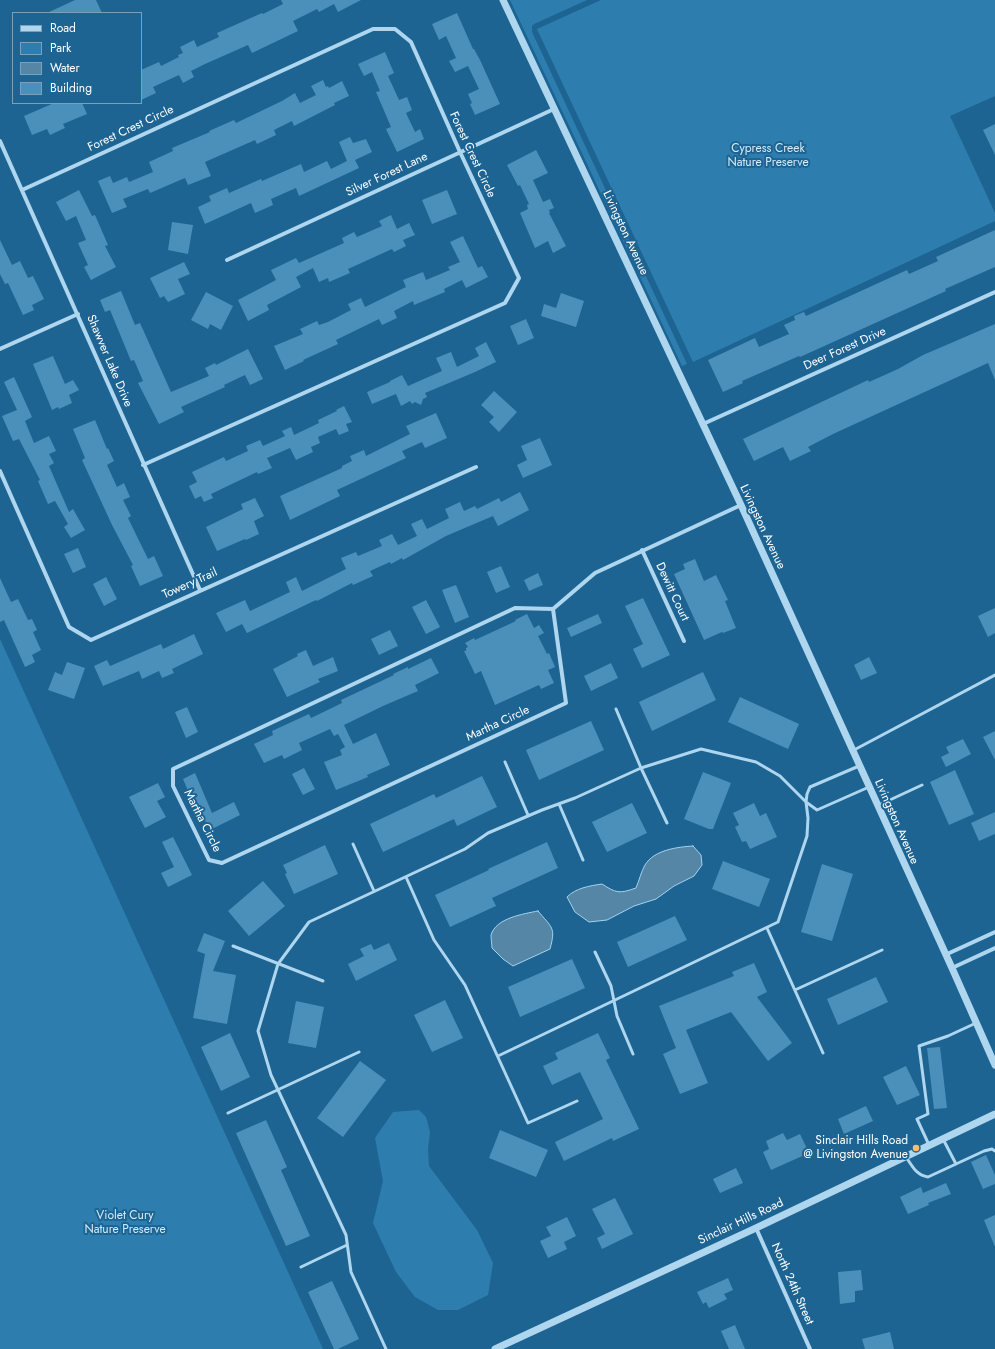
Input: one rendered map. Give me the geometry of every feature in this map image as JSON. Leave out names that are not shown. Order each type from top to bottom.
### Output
[{"type":"street","name":"Livingston Avenue","points":[[503,0],[740,504],[995,1065]]},
{"type":"street","name":"Forest Crest Circle","points":[[22,190],[373,29],[395,29],[411,42],[460,152],[519,278],[505,303],[143,464]]},
{"type":"street","name":"Silver Forest Lane","points":[[227,260],[554,109]]},
{"type":"street","name":"Shawver Lake Drive","points":[[0,141],[200,590]]},
{"type":"street","name":"Deer Forest Drive","points":[[703,424],[995,292]]},
{"type":"street","points":[[0,349],[78,314]]},
{"type":"street","name":"Towery Trail","points":[[0,471],[69,627],[91,640],[476,466]]},
{"type":"street","points":[[554,609],[595,573],[740,504]]},
{"type":"street","name":"Dewitt Court","points":[[642,550],[684,641]]},
{"type":"street","name":"Martha Circle","points":[[515,608],[554,609],[566,703],[222,863],[209,860],[173,786],[173,769],[515,608]]},
{"type":"street","points":[[945,955],[995,932]]},
{"type":"street","points":[[952,968],[995,948]]},
{"type":"street","name":"Sinclair Hills Road","points":[[495,1349],[504,1347],[995,1114]]},
{"type":"street","name":"North 24th Street","points":[[756,1228],[810,1349]]},
{"type":"lane","points":[[852,751],[995,675]]},
{"type":"lane","points":[[616,709],[641,768],[667,823]]},
{"type":"lane","points":[[386,1349],[351,1272],[346,1235],[271,1075],[258,1031],[278,964],[309,922],[465,849],[488,833],[528,815],[575,798],[641,768],[700,749],[756,762],[780,776],[806,802],[817,810],[869,787]]},
{"type":"lane","points":[[505,762],[528,815]]},
{"type":"lane","points":[[498,1056],[778,922],[807,836],[808,818],[806,802],[810,787],[859,766]]},
{"type":"lane","points":[[877,806],[922,785]]},
{"type":"lane","points":[[559,804],[583,860]]},
{"type":"lane","points":[[353,844],[374,892]]},
{"type":"lane","points":[[406,877],[434,940],[465,985],[528,1123],[577,1101]]},
{"type":"lane","points":[[767,928],[823,1053]]},
{"type":"lane","points":[[233,946],[323,981]]},
{"type":"lane","points":[[794,990],[882,950]]},
{"type":"lane","points":[[595,952],[611,986],[618,1016],[633,1054]]},
{"type":"lane","points":[[929,1146],[917,1119],[928,1114],[919,1046],[976,1024]]},
{"type":"lane","points":[[228,1113],[359,1052]]},
{"type":"lane","points":[[943,1139],[956,1164]]},
{"type":"lane","points":[[906,1157],[916,1172],[921,1176],[928,1177],[984,1150],[995,1150]]},
{"type":"lane","points":[[301,1267],[347,1246]]},
{"type":"green space","points":[[510,0],[587,0],[534,24],[532,26],[532,32],[687,364],[682,366]]},
{"type":"green space","name":"Cypress Creek Nature Preserve","points":[[601,0],[995,0],[995,96],[950,116],[995,213],[995,221],[693,362],[537,29]]},
{"type":"green space","name":"Violet Cury Nature Preserve","points":[[0,639],[323,1349],[0,1349]]},
{"type":"green space","points":[[419,1110],[426,1117],[430,1132],[428,1149],[429,1166],[477,1230],[493,1263],[488,1295],[458,1310],[438,1310],[415,1297],[396,1272],[373,1223],[383,1181],[375,1138],[393,1112]]},
{"type":"water","points":[[693,846],[701,855],[702,865],[694,876],[674,886],[656,899],[634,906],[607,920],[589,922],[575,912],[567,897],[579,889],[602,884],[618,892],[636,888],[645,865],[654,856],[673,848]]},
{"type":"water","points":[[538,911],[552,928],[553,936],[550,949],[513,966],[492,948],[491,935],[498,924],[518,915]]},
{"type":"building","points":[[75,0],[96,0],[102,12],[49,12]]},
{"type":"building","points":[[281,0],[361,0],[338,12],[334,4],[319,12],[317,9],[293,21],[298,31],[252,53],[248,45],[205,64],[191,71],[194,77],[183,83],[179,75],[153,87],[156,93],[142,100],[142,70],[159,62],[161,66],[179,57],[178,55],[183,53],[180,47],[194,40],[197,47],[219,37],[217,33],[283,4]]},
{"type":"building","points":[[457,13],[500,104],[475,115],[470,104],[472,103],[468,94],[479,89],[468,66],[455,72],[449,61],[456,58],[446,36],[439,40],[432,24]]},
{"type":"building","points":[[385,52],[394,73],[388,76],[399,100],[407,97],[412,110],[406,113],[415,132],[420,129],[424,139],[397,152],[386,129],[391,127],[376,92],[380,91],[372,72],[364,76],[358,64]]},
{"type":"building","points":[[323,80],[326,87],[328,86],[329,88],[342,81],[349,96],[294,126],[292,121],[274,130],[276,135],[257,144],[255,140],[205,162],[211,176],[188,185],[185,178],[150,193],[148,189],[123,199],[127,207],[112,213],[98,181],[110,176],[113,183],[127,177],[129,182],[153,172],[149,162],[173,151],[172,148],[234,120],[236,123],[282,101],[295,93],[300,103],[316,95],[311,86]]},
{"type":"building","points":[[52,104],[82,104],[87,114],[63,124],[65,128],[50,135],[47,129],[32,135],[24,116]]},
{"type":"building","points":[[995,124],[995,155],[983,130]]},
{"type":"building","points":[[350,137],[353,143],[366,139],[372,152],[355,160],[359,168],[299,196],[296,188],[271,199],[273,205],[255,213],[251,203],[205,224],[198,207],[211,201],[209,196],[227,188],[229,193],[301,164],[304,172],[327,161],[331,169],[347,161],[339,142]]},
{"type":"building","points":[[536,150],[548,173],[533,180],[543,202],[550,199],[554,208],[549,210],[549,213],[566,246],[553,253],[548,241],[535,248],[520,213],[528,209],[527,205],[529,204],[520,185],[518,186],[507,165]]},
{"type":"building","points":[[79,190],[92,216],[95,215],[108,245],[105,246],[116,267],[91,280],[84,267],[88,265],[78,243],[86,240],[76,216],[66,221],[56,202]]},
{"type":"building","points":[[447,190],[457,214],[432,224],[422,200]]},
{"type":"building","points":[[391,215],[397,229],[409,223],[415,235],[403,240],[406,246],[394,252],[392,249],[348,269],[350,273],[329,282],[328,278],[319,282],[313,268],[296,277],[301,287],[267,305],[269,310],[248,321],[238,300],[276,280],[271,270],[296,258],[299,263],[344,243],[342,238],[354,232],[357,237],[382,226],[379,221]]},
{"type":"building","points":[[172,222],[193,225],[188,254],[168,250]]},
{"type":"building","points":[[995,230],[995,267],[945,289],[946,291],[800,357],[799,356],[742,381],[743,383],[723,392],[708,360],[755,338],[759,347],[789,334],[784,325],[795,320],[794,316],[804,312],[806,316],[907,270],[909,274],[938,261],[936,257]]},
{"type":"building","points":[[463,236],[478,268],[482,266],[488,277],[466,288],[462,280],[444,289],[445,292],[414,305],[413,301],[394,311],[397,318],[382,325],[379,319],[336,340],[338,344],[285,370],[274,346],[303,334],[300,329],[317,321],[319,325],[351,310],[348,304],[361,298],[365,307],[406,287],[403,280],[423,272],[426,280],[450,270],[448,267],[460,262],[450,242]]},
{"type":"building","points":[[0,240],[12,265],[20,261],[28,278],[33,276],[44,299],[32,305],[34,310],[23,315],[8,283],[5,284],[0,274]]},
{"type":"building","points":[[184,262],[190,274],[178,279],[185,294],[168,302],[164,296],[160,298],[150,278]]},
{"type":"building","points":[[121,291],[135,325],[140,323],[171,392],[209,376],[205,368],[215,363],[216,365],[248,349],[263,379],[250,385],[245,375],[224,385],[225,387],[181,407],[184,412],[159,424],[138,383],[143,381],[134,360],[131,361],[110,310],[105,312],[100,300]]},
{"type":"building","points":[[206,292],[233,306],[221,330],[210,324],[208,329],[191,320]]},
{"type":"building","points":[[561,293],[584,301],[576,327],[541,316],[544,304],[556,308]]},
{"type":"building","points":[[526,319],[534,338],[518,345],[510,326]]},
{"type":"building","points":[[995,324],[995,380],[988,363],[833,434],[808,447],[811,451],[790,461],[783,447],[754,461],[743,439],[868,380],[869,382],[898,369],[923,355]]},
{"type":"building","points":[[486,342],[496,362],[425,393],[427,397],[423,399],[421,405],[415,402],[412,404],[410,401],[401,406],[396,394],[372,404],[367,392],[402,375],[408,386],[442,371],[436,358],[451,352],[457,367],[479,356],[475,348]]},
{"type":"building","points":[[53,356],[65,384],[73,380],[79,390],[69,395],[72,403],[59,409],[58,407],[52,410],[33,364]]},
{"type":"building","points":[[14,377],[32,417],[25,421],[34,443],[49,436],[56,451],[49,454],[54,463],[49,466],[69,512],[73,509],[85,530],[71,538],[64,527],[68,524],[55,501],[48,504],[38,481],[40,480],[19,439],[13,441],[2,416],[17,410],[4,382]]},
{"type":"building","points":[[494,391],[517,412],[499,432],[489,422],[494,417],[481,405]]},
{"type":"building","points":[[344,406],[352,422],[346,424],[349,431],[339,435],[336,429],[318,437],[320,443],[311,447],[313,452],[296,460],[290,448],[267,458],[272,468],[258,474],[257,472],[211,494],[213,498],[204,502],[201,496],[195,499],[189,486],[197,482],[192,472],[224,457],[226,461],[248,451],[246,446],[260,440],[263,446],[285,436],[282,431],[291,427],[294,435],[319,423],[318,420]]},
{"type":"building","points":[[436,413],[447,438],[425,448],[422,442],[402,451],[406,458],[337,490],[340,496],[290,520],[280,496],[342,468],[342,466],[352,461],[350,456],[364,450],[366,456],[410,434],[406,426]]},
{"type":"building","points":[[95,420],[107,449],[108,448],[114,461],[107,465],[117,487],[124,483],[130,497],[123,500],[131,516],[128,518],[148,559],[154,556],[163,576],[140,586],[131,566],[133,565],[112,525],[82,460],[85,458],[73,429]]},
{"type":"building","points":[[540,438],[552,465],[523,478],[517,465],[527,460],[521,446]]},
{"type":"building","points":[[520,492],[529,510],[498,526],[493,516],[446,536],[403,560],[402,558],[391,564],[390,562],[370,571],[373,576],[353,585],[352,583],[317,601],[316,600],[247,633],[242,624],[226,632],[216,613],[245,600],[250,611],[290,592],[286,582],[296,577],[302,591],[346,569],[341,558],[356,552],[358,556],[382,546],[379,540],[392,534],[398,545],[417,536],[411,524],[422,519],[427,529],[449,518],[445,509],[460,502],[464,511],[475,506],[477,509],[499,498],[501,502]]},
{"type":"building","points":[[255,498],[264,516],[254,521],[259,534],[217,551],[206,527],[243,509],[241,504]]},
{"type":"building","points":[[78,548],[86,567],[73,573],[64,554]]},
{"type":"building","points":[[695,559],[704,581],[716,575],[728,600],[725,601],[736,628],[704,640],[674,574],[685,569],[683,564]]},
{"type":"building","points":[[501,566],[510,587],[496,593],[487,572]]},
{"type":"building","points":[[538,573],[543,585],[529,591],[524,580]]},
{"type":"building","points":[[106,577],[117,599],[104,606],[93,584]]},
{"type":"building","points":[[0,578],[11,602],[18,599],[28,620],[32,619],[37,630],[33,632],[41,650],[32,655],[35,662],[25,667],[4,620],[0,622]]},
{"type":"building","points":[[456,585],[469,617],[455,623],[442,590]]},
{"type":"building","points":[[643,598],[670,655],[642,668],[633,649],[643,644],[625,606]]},
{"type":"building","points":[[426,600],[440,627],[426,634],[412,607]]},
{"type":"building","points":[[995,608],[995,633],[988,637],[978,616]]},
{"type":"building","points":[[527,614],[534,628],[539,625],[544,633],[538,636],[547,654],[549,653],[555,667],[548,670],[554,683],[541,689],[539,685],[495,705],[481,671],[475,674],[464,651],[466,651],[466,648],[468,647],[465,643],[474,638],[475,640],[516,621],[515,620]]},
{"type":"building","points":[[598,614],[602,623],[571,637],[567,628]]},
{"type":"building","points":[[390,630],[398,646],[379,655],[371,639]]},
{"type":"building","points":[[194,634],[203,654],[172,669],[174,673],[162,678],[159,671],[142,679],[139,671],[103,686],[94,666],[107,660],[110,666],[161,644],[163,649]]},
{"type":"building","points":[[306,650],[313,666],[333,657],[338,671],[318,679],[320,682],[287,697],[273,669],[298,656],[297,654]]},
{"type":"building","points":[[869,657],[877,673],[861,680],[854,665]]},
{"type":"building","points":[[431,658],[439,673],[415,685],[418,691],[344,725],[353,744],[376,733],[390,765],[367,775],[368,777],[336,790],[324,762],[342,755],[340,750],[345,747],[338,734],[334,736],[330,729],[299,743],[302,750],[284,759],[282,755],[264,763],[254,744],[273,735],[272,731],[309,714],[311,718],[342,703],[341,700],[394,675],[393,674],[408,667],[408,669]]},
{"type":"building","points":[[67,662],[85,668],[74,699],[48,690],[55,672],[62,675]]},
{"type":"building","points":[[611,663],[618,678],[591,691],[584,676]]},
{"type":"building","points":[[703,672],[716,700],[652,731],[639,702]]},
{"type":"building","points":[[740,697],[799,724],[788,749],[728,722]]},
{"type":"building","points":[[187,707],[198,732],[186,738],[175,712]]},
{"type":"building","points":[[591,721],[604,750],[539,780],[526,750]]},
{"type":"building","points":[[995,731],[995,760],[983,737]]},
{"type":"building","points":[[963,739],[971,754],[946,767],[941,757],[949,753],[946,747]]},
{"type":"building","points":[[304,768],[315,789],[303,795],[292,774]]},
{"type":"building","points":[[955,770],[974,814],[949,825],[930,782]]},
{"type":"building","points":[[703,772],[731,783],[713,829],[709,829],[684,819]]},
{"type":"building","points":[[195,773],[212,813],[234,802],[240,815],[210,830],[196,804],[194,805],[183,779]]},
{"type":"building","points":[[482,776],[497,807],[457,826],[454,819],[383,852],[370,824],[434,794],[436,798]]},
{"type":"building","points":[[158,783],[165,797],[157,801],[166,817],[145,828],[129,797]]},
{"type":"building","points":[[632,803],[647,833],[607,852],[592,822]]},
{"type":"building","points":[[754,803],[760,816],[766,813],[777,837],[750,849],[746,841],[742,842],[735,827],[739,825],[733,813]]},
{"type":"building","points":[[995,812],[995,834],[979,841],[971,823]]},
{"type":"building","points":[[173,837],[192,875],[168,887],[161,873],[174,867],[162,842]]},
{"type":"building","points":[[547,842],[558,868],[492,898],[496,906],[450,927],[435,895]]},
{"type":"building","points":[[325,845],[338,874],[294,894],[285,874],[287,873],[283,865]]},
{"type":"building","points":[[723,861],[770,879],[759,907],[712,889]]},
{"type":"building","points":[[822,864],[853,874],[832,941],[801,932]]},
{"type":"building","points":[[263,881],[285,906],[249,936],[228,911]]},
{"type":"building","points":[[675,916],[687,940],[628,967],[617,942]]},
{"type":"building","points":[[204,933],[225,941],[213,971],[236,975],[227,1024],[193,1018],[205,954],[197,951]]},
{"type":"building","points":[[389,943],[397,960],[356,981],[348,964],[364,956],[360,949],[371,944],[374,950]]},
{"type":"building","points":[[572,959],[585,988],[520,1017],[508,987]]},
{"type":"building","points":[[754,963],[767,992],[757,997],[792,1043],[768,1061],[731,1012],[686,1030],[708,1083],[680,1094],[663,1054],[676,1048],[659,1006],[734,976],[732,972]]},
{"type":"building","points":[[876,977],[888,1002],[838,1025],[827,999]]},
{"type":"building","points":[[445,1000],[463,1038],[432,1052],[414,1015]]},
{"type":"building","points":[[296,1001],[324,1007],[316,1048],[288,1043]]},
{"type":"building","points":[[230,1033],[250,1077],[221,1091],[201,1047]]},
{"type":"building","points":[[598,1033],[610,1058],[606,1060],[639,1129],[613,1141],[612,1138],[564,1161],[555,1142],[603,1119],[580,1072],[552,1085],[543,1066],[558,1059],[555,1053]]},
{"type":"building","points":[[940,1047],[947,1108],[934,1109],[927,1048]]},
{"type":"building","points":[[360,1061],[386,1080],[343,1137],[317,1118]]},
{"type":"building","points":[[906,1066],[920,1095],[897,1105],[883,1077]]},
{"type":"building","points":[[866,1106],[873,1121],[844,1134],[838,1119]]},
{"type":"building","points":[[266,1120],[287,1167],[281,1170],[310,1236],[286,1246],[236,1133]]},
{"type":"building","points":[[500,1130],[548,1150],[536,1177],[489,1158]]},
{"type":"building","points":[[783,1133],[787,1140],[800,1134],[809,1153],[771,1170],[763,1152],[769,1149],[766,1141]]},
{"type":"building","points":[[986,1155],[995,1175],[995,1184],[983,1189],[971,1162]]},
{"type":"building","points":[[736,1168],[743,1183],[720,1193],[713,1179]]},
{"type":"building","points":[[946,1183],[951,1194],[928,1203],[929,1205],[908,1214],[900,1197],[921,1187],[923,1193]]},
{"type":"building","points":[[615,1198],[633,1234],[602,1249],[597,1238],[605,1234],[592,1209]]},
{"type":"building","points":[[995,1215],[995,1247],[984,1220]]},
{"type":"building","points":[[567,1217],[576,1236],[564,1242],[567,1249],[548,1258],[540,1241],[551,1236],[546,1227]]},
{"type":"building","points":[[861,1270],[863,1290],[855,1291],[855,1302],[840,1304],[838,1272]]},
{"type":"building","points":[[728,1278],[733,1290],[724,1294],[727,1299],[709,1308],[706,1302],[703,1304],[697,1292]]},
{"type":"building","points":[[332,1281],[359,1339],[338,1349],[334,1349],[308,1292]]},
{"type":"building","points":[[735,1325],[745,1349],[729,1349],[721,1331]]},
{"type":"building","points":[[890,1332],[894,1349],[865,1349],[862,1339]]},
{"type":"place","name":"Sinclair Hills Road @ Livingston Avenue","points":[[916,1148]]}]
